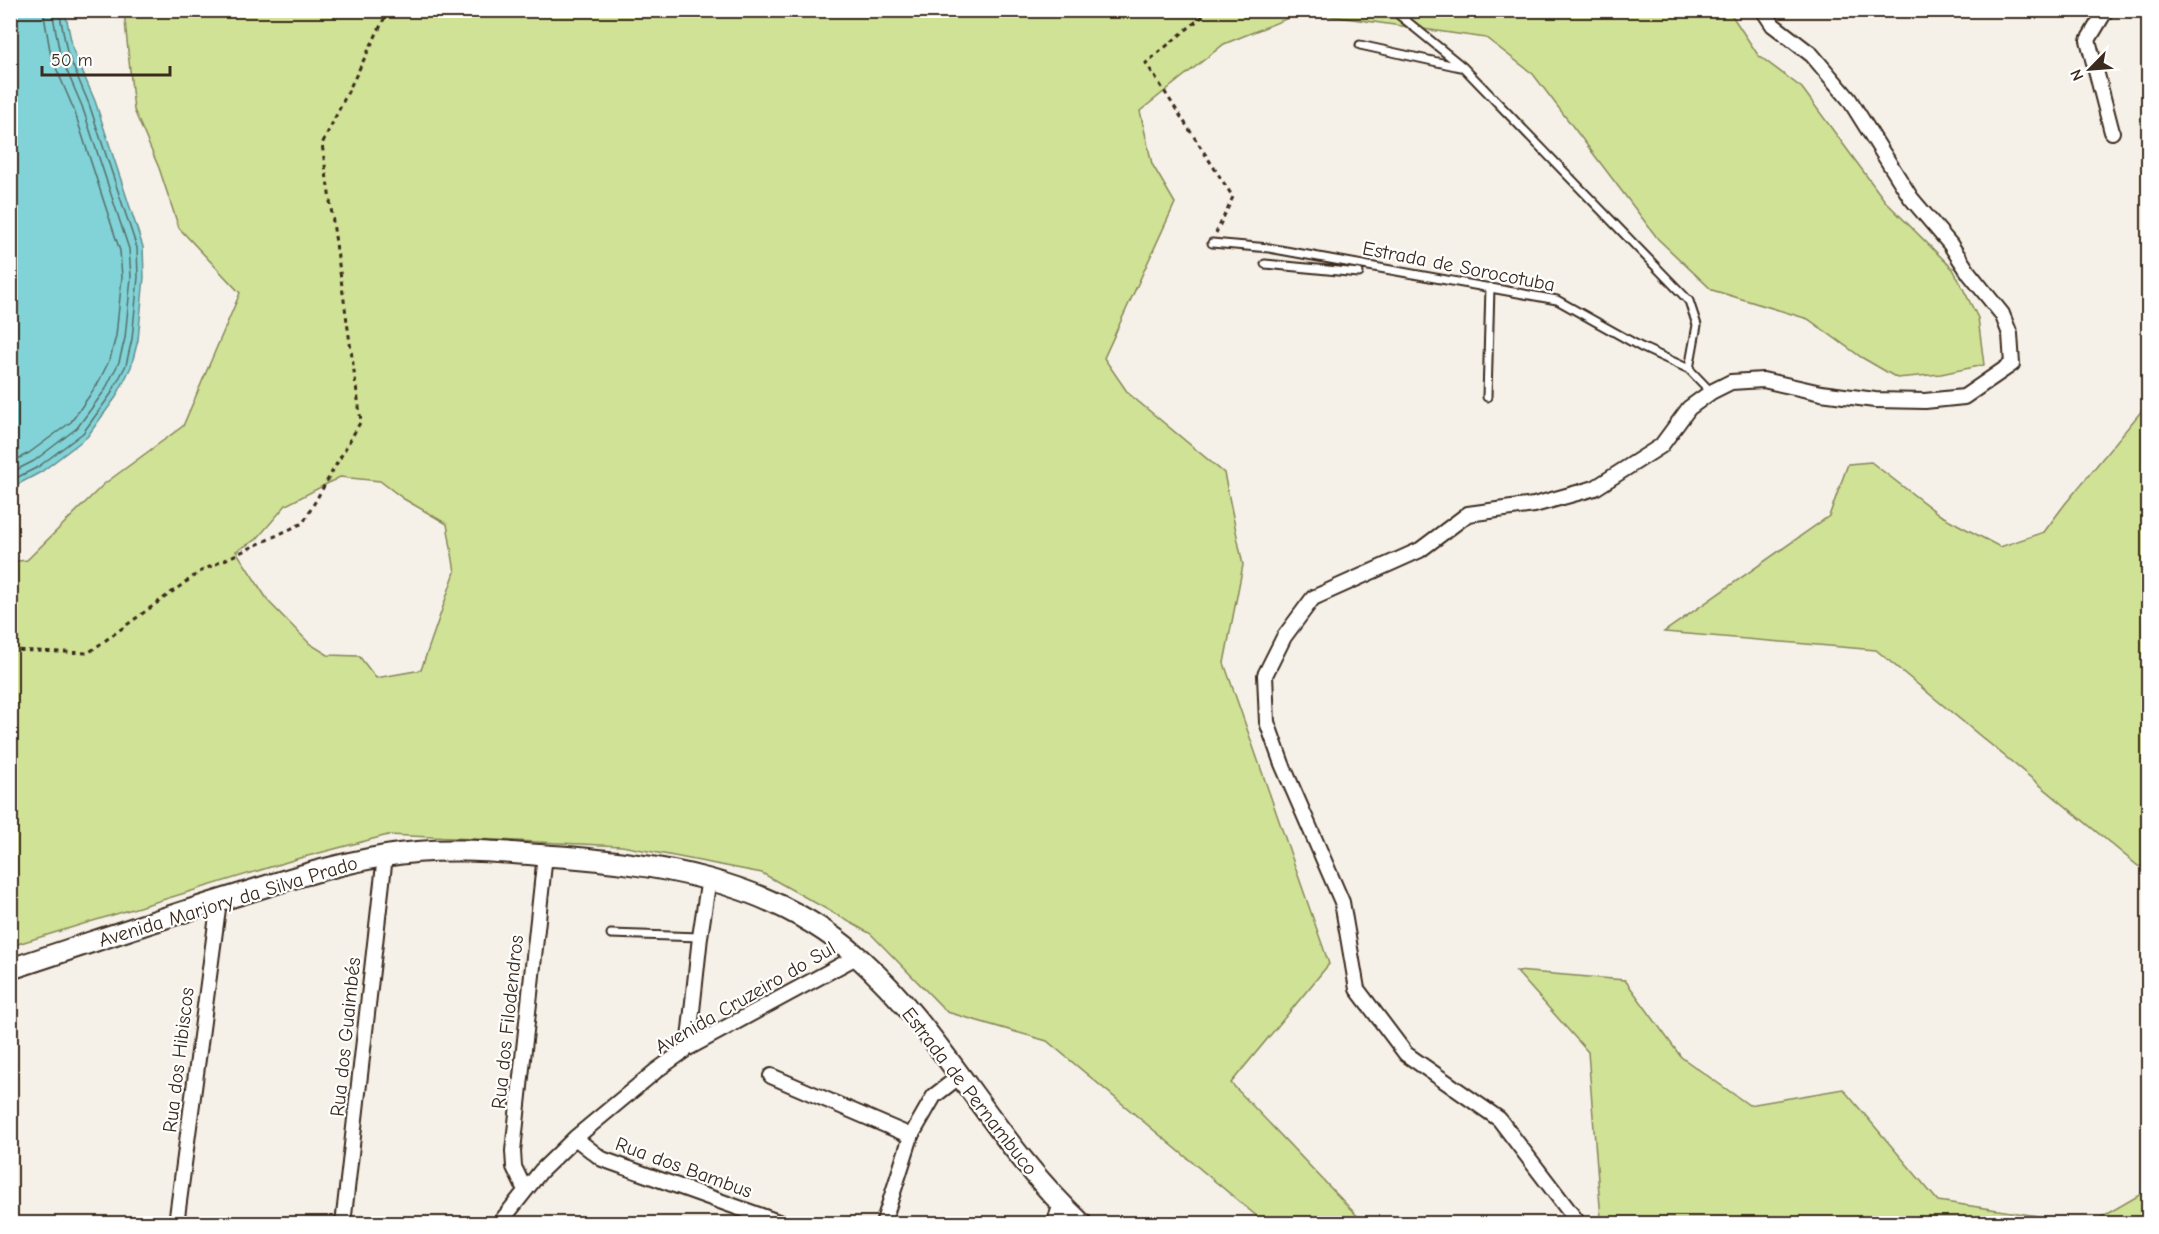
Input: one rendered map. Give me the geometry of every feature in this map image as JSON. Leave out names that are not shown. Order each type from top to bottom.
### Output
[{"type":"main road","name":"Avenida Marjory da Silva Prado","points":[[10,969],[315,871],[385,856],[433,850],[480,850],[636,864],[709,878],[751,892],[789,910],[824,931],[858,957]]},
{"type":"main road","name":"Estrada de Pernambuco","points":[[858,957],[896,997],[960,1076],[1017,1154],[1061,1204],[1083,1224]]},
{"type":"street","points":[[1579,1224],[1499,1119],[1406,1054],[1357,989],[1342,902],[1282,764],[1267,722],[1265,675],[1284,637],[1313,598],[1420,550],[1468,514],[1534,505],[1595,488],[1661,446],[1689,408],[1711,392],[1731,382],[1763,380],[1821,393],[1875,400],[1925,401],[1964,396],[2012,363],[2010,334],[2002,314],[1969,273],[1950,244],[1911,198],[1849,99],[1812,56],[1773,25],[1763,10]]},
{"type":"street","points":[[2106,10],[2088,40],[2112,132]]},
{"type":"street","name":"Rua dos Filodendros","points":[[525,1190],[514,1167],[513,1151],[544,855]]},
{"type":"street","name":"Rua dos Guaimbés","points":[[343,1224],[385,856]]},
{"type":"street","points":[[688,1048],[709,878]]},
{"type":"street","name":"Rua dos Hibiscos","points":[[176,1224],[219,901]]},
{"type":"street","name":"Avenida Cruzeiro do Sul","points":[[499,1224],[525,1190],[575,1138],[620,1099],[688,1048],[858,957]]},
{"type":"street","points":[[771,1076],[911,1136]]},
{"type":"street","points":[[883,1224],[911,1136],[934,1096],[960,1076]]},
{"type":"street","name":"Rua dos Bambus","points":[[575,1138],[602,1159],[784,1224]]},
{"type":"street","points":[[1053,1224],[1061,1204]]},
{"type":"lane","points":[[1393,10],[1463,68],[1689,301],[1697,325],[1689,369]]},
{"type":"lane","points":[[1359,45],[1463,68]]},
{"type":"lane","name":"Estrada de Sorocotuba","points":[[1212,243],[1282,250],[1557,300],[1641,347],[1689,369],[1711,392]]},
{"type":"lane","points":[[1282,250],[1282,266]]},
{"type":"lane","points":[[1264,264],[1359,273]]},
{"type":"lane","points":[[1487,397],[1490,287]]},
{"type":"lane","points":[[611,934],[700,937]]},
{"type":"path","points":[[1210,10],[1146,63],[1233,197],[1212,243]]},
{"type":"path","points":[[10,650],[88,652],[201,571],[303,523],[362,421],[322,144],[385,16]]},
{"type":"green space","points":[[124,11],[1729,11],[1758,55],[1802,88],[1885,201],[1953,269],[1978,318],[1984,365],[1941,374],[1897,378],[1861,357],[1808,319],[1712,290],[1658,239],[1533,74],[1486,38],[1303,12],[1224,44],[1140,111],[1152,164],[1175,203],[1104,358],[1128,393],[1224,473],[1243,565],[1224,663],[1329,964],[1231,1083],[1364,1223],[1265,1223],[1047,1041],[947,1012],[871,934],[762,873],[622,846],[388,835],[300,858],[11,946],[10,562],[27,560],[104,484],[183,426],[240,293],[179,228],[159,168],[134,110]],"holes":[[[340,477],[380,481],[404,499],[447,524],[455,572],[421,670],[376,678],[359,656],[328,655],[310,644],[269,602],[236,551],[256,540],[286,505]]]},
{"type":"green space","points":[[2148,403],[2148,867],[2138,866],[1876,650],[1664,632],[1829,516],[1848,464],[1871,462],[1940,515],[2000,547],[2044,532]]},
{"type":"green space","points":[[1516,971],[1625,980],[1681,1057],[1749,1105],[1843,1089],[1938,1201],[2084,1223],[1604,1223],[1601,1219],[1588,1052]]},
{"type":"green space","points":[[2148,1190],[2148,1223],[2091,1223]]},
{"type":"water","points":[[11,10],[65,11],[73,50],[95,101],[143,247],[144,277],[138,340],[131,367],[116,397],[87,437],[41,472],[11,488]]}]
